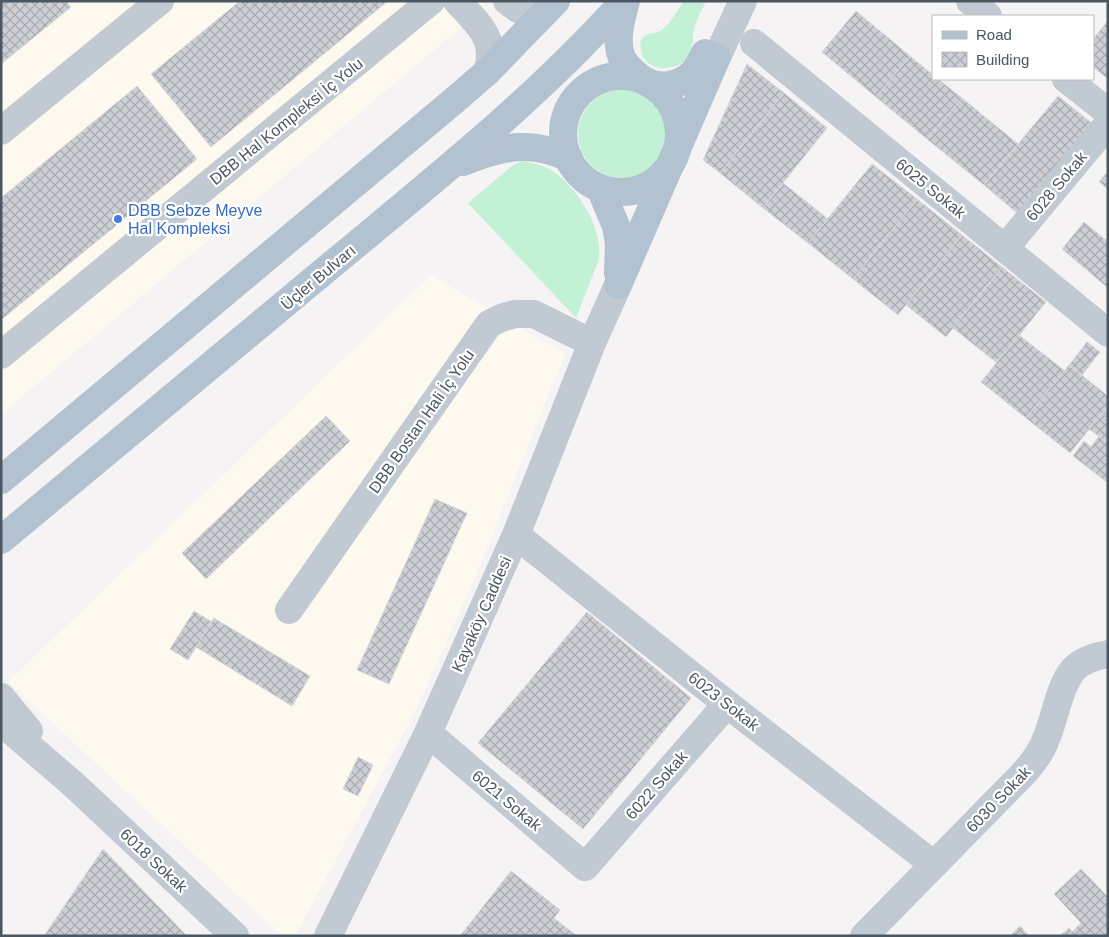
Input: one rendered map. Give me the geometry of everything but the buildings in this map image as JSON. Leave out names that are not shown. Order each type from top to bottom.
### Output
[{"type":"main road","points":[[625,1],[620,27],[621,55],[633,72],[651,84],[666,97],[677,114],[680,134],[673,161],[667,172],[653,184],[636,191],[618,192],[600,188],[584,179],[572,165],[565,148],[563,130],[568,113],[577,97],[593,84],[612,77],[632,77],[651,84],[670,86],[694,72],[711,55]]},
{"type":"main road","name":"Üçler Bulvarı","points":[[1,540],[526,101],[625,1]]},
{"type":"main road","points":[[1,480],[487,72],[552,5]]},
{"type":"main road","points":[[618,285],[673,161],[711,55]]},
{"type":"main road","points":[[448,168],[483,154],[516,146],[535,146],[555,151],[569,158]]},
{"type":"main road","points":[[600,188],[613,219],[619,244],[618,285]]},
{"type":"main road","points":[[1,472],[38,450]]},
{"type":"street","points":[[1,131],[160,1]]},
{"type":"street","name":"DBB Hal Kompleksi İç Yolu","points":[[1,355],[431,1]]},
{"type":"street","points":[[457,1],[482,29],[488,39],[491,59],[487,72]]},
{"type":"street","points":[[507,1],[523,13],[535,13],[552,5]]},
{"type":"street","points":[[711,55],[727,1]]},
{"type":"street","points":[[711,55],[743,1]]},
{"type":"street","points":[[970,1],[987,15]]},
{"type":"street","name":"6025 Sokak","points":[[754,42],[1108,333]]},
{"type":"street","points":[[1067,80],[1108,112]]},
{"type":"street","name":"6028 Sokak","points":[[1004,248],[1108,124]]},
{"type":"street","name":"Kayaköy Caddesi","points":[[328,936],[428,733],[516,535],[592,343],[618,285]]},
{"type":"street","name":"DBB Bostan Hali İç Yolu","points":[[289,610],[489,324],[515,314],[534,314],[592,343]]},
{"type":"street","name":"6023 Sokak","points":[[516,535],[727,704],[933,864]]},
{"type":"street","name":"6030 Sokak","points":[[864,936],[1038,757],[1066,682],[1074,669],[1088,660],[1108,654]]},
{"type":"street","name":"6018 Sokak","points":[[1,697],[73,784]]},
{"type":"street","name":"6022 Sokak","points":[[585,867],[727,704]]},
{"type":"street","name":"6018 Sokak","points":[[1,722],[73,784],[235,936]]},
{"type":"street","name":"6021 Sokak","points":[[428,733],[585,867]]},
{"type":"shaded area","name":"DBB Sebze Meyve Hal Kompleksi","points":[[1,1],[487,1],[465,24],[1,413]]},
{"type":"shaded area","points":[[431,275],[565,354],[478,570],[416,710],[295,936],[282,936],[8,682]]},
{"type":"green space","points":[[684,1],[706,1],[693,32],[689,56],[678,65],[662,68],[655,67],[644,58],[640,47],[641,39],[664,28]]},
{"type":"green space","points":[[622,90],[639,93],[653,103],[663,117],[666,134],[663,151],[653,165],[639,175],[622,178],[605,175],[591,165],[581,151],[578,134],[581,117],[591,103],[605,93]]},
{"type":"green space","points":[[521,161],[553,171],[566,182],[588,212],[597,235],[599,259],[576,318],[468,203],[512,166]]},
{"type":"place","name":"DBB Sebze Meyve Hal Kompleksi","points":[[118,219]]}]
